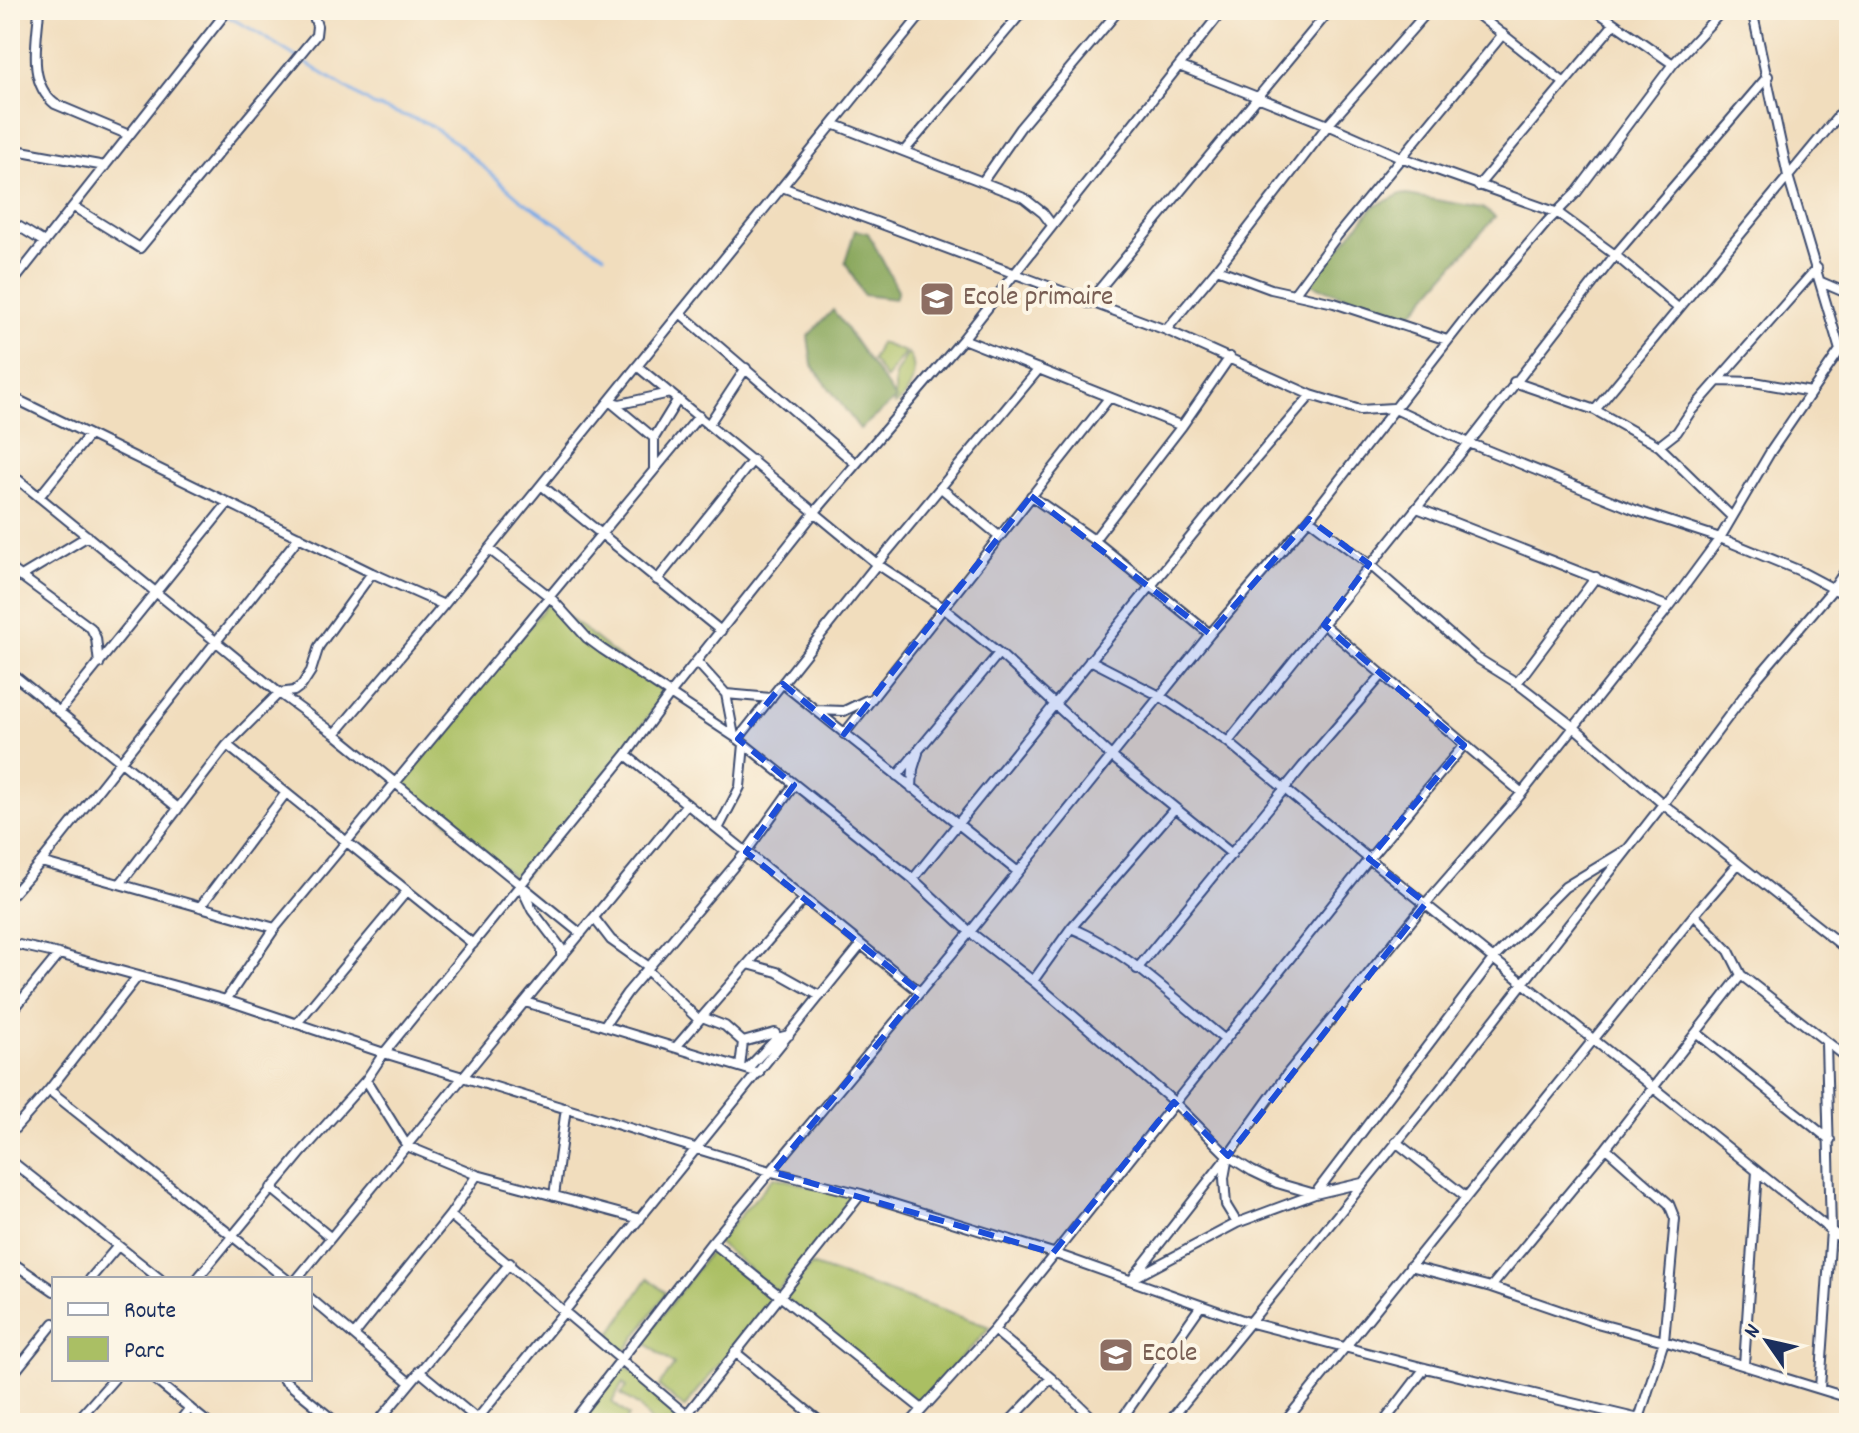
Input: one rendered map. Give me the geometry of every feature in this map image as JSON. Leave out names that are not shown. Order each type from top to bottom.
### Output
[{"type":"street","points":[[39,10],[36,64],[46,97],[55,104],[129,135]]},
{"type":"street","points":[[10,286],[228,10]]},
{"type":"street","points":[[74,207],[140,248],[316,35],[317,26],[312,10]]},
{"type":"street","points":[[335,734],[444,605],[925,10]]},
{"type":"street","points":[[905,150],[1024,10]]},
{"type":"street","points":[[983,181],[1027,120],[1119,10]]},
{"type":"street","points":[[199,1277],[271,1188],[366,1080],[384,1053],[626,755],[671,693],[814,513],[963,339],[1223,10]]},
{"type":"street","points":[[1088,303],[1330,10]]},
{"type":"street","points":[[1166,330],[1328,125],[1429,10]]},
{"type":"street","points":[[1472,10],[1563,82]]},
{"type":"street","points":[[1595,10],[1673,64]]},
{"type":"street","points":[[572,1423],[712,1242],[970,932],[1210,634],[1309,519],[1447,340],[1509,265],[1577,192],[1673,64],[1723,10]]},
{"type":"street","points":[[1752,10],[1788,176],[1840,350],[1849,356]]},
{"type":"street","points":[[1478,186],[1614,24]]},
{"type":"street","points":[[1294,294],[1337,236],[1503,34]]},
{"type":"street","points":[[1179,66],[1403,158],[1558,213],[1615,255],[1678,308]]},
{"type":"street","points":[[1228,742],[1324,625],[1369,564],[1388,545],[1615,255],[1768,76]]},
{"type":"street","points":[[1595,410],[1849,103]]},
{"type":"street","points":[[833,124],[1024,198],[1052,225]]},
{"type":"street","points":[[10,149],[105,166]]},
{"type":"street","points":[[782,187],[1166,330],[1311,395],[1360,410],[1393,408],[1469,443],[1635,510],[1720,538],[1808,574],[1849,597]]},
{"type":"street","points":[[10,221],[44,242]]},
{"type":"street","points":[[1659,446],[1677,432],[1817,268]]},
{"type":"street","points":[[1217,269],[1249,282],[1334,303],[1447,340]]},
{"type":"street","points":[[1821,282],[1849,294]]},
{"type":"street","points":[[680,313],[856,464]]},
{"type":"street","points":[[963,339],[1182,426]]},
{"type":"street","points":[[1132,1279],[1287,1074],[1426,903],[1522,793],[1669,607],[1720,538],[1840,350]]},
{"type":"street","points":[[1094,540],[1182,426],[1230,357]]},
{"type":"street","points":[[637,366],[877,564],[942,607],[999,653],[1111,756],[1232,854]]},
{"type":"street","points":[[709,424],[746,368]]},
{"type":"street","points":[[739,740],[877,564],[1039,369]]},
{"type":"street","points":[[1718,381],[1754,382],[1811,392]]},
{"type":"street","points":[[1514,382],[1595,410],[1659,446],[1732,517]]},
{"type":"street","points":[[609,401],[620,404],[670,393]]},
{"type":"street","points":[[913,879],[1311,395]]},
{"type":"street","points":[[10,396],[372,573],[444,605]]},
{"type":"street","points":[[844,734],[1109,398]]},
{"type":"street","points":[[654,469],[654,438],[678,399]]},
{"type":"street","points":[[609,401],[654,438]]},
{"type":"street","points":[[226,1000],[275,928],[699,416]]},
{"type":"street","points":[[39,497],[89,435]]},
{"type":"street","points":[[657,580],[753,460]]},
{"type":"street","points":[[10,473],[581,934]]},
{"type":"street","points":[[541,485],[721,631]]},
{"type":"street","points":[[941,488],[999,536]]},
{"type":"street","points":[[1031,496],[1094,540],[1210,634]]},
{"type":"street","points":[[59,712],[228,503]]},
{"type":"street","points":[[1417,508],[1669,607]]},
{"type":"street","points":[[1309,519],[1369,564],[1477,658],[1517,683],[1575,728],[1663,804],[1849,951]]},
{"type":"street","points":[[20,577],[88,536]]},
{"type":"street","points":[[10,897],[299,537]]},
{"type":"street","points":[[489,549],[550,597],[587,638],[739,740],[913,879],[970,932],[1033,981],[1174,1102],[1228,1156],[1277,1183],[1315,1194]]},
{"type":"street","points":[[1168,1423],[1396,1142],[1663,804],[1758,677],[1833,589],[1849,565]]},
{"type":"street","points":[[10,568],[91,628],[96,638],[99,664]]},
{"type":"street","points":[[120,884],[227,745],[279,693],[294,691],[302,685],[311,671],[319,646],[372,573]]},
{"type":"street","points":[[1517,683],[1596,577]]},
{"type":"street","points":[[1324,625],[1522,793]]},
{"type":"street","points":[[897,776],[999,653]]},
{"type":"street","points":[[1090,660],[1160,696],[1228,742],[1849,1245]]},
{"type":"street","points":[[697,662],[726,694],[739,740],[740,787],[718,829]]},
{"type":"street","points":[[10,672],[178,808]]},
{"type":"street","points":[[1137,969],[1303,766],[1382,675]]},
{"type":"street","points":[[783,684],[1017,871]]},
{"type":"street","points":[[726,694],[771,698]]},
{"type":"street","points":[[815,710],[844,711],[863,703],[874,694]]},
{"type":"street","points":[[227,745],[473,944]]},
{"type":"street","points":[[910,1423],[994,1330],[1224,1039],[1464,745]]},
{"type":"street","points":[[912,788],[919,749]]},
{"type":"street","points":[[626,755],[920,992]]},
{"type":"street","points":[[604,1026],[627,993],[746,852],[794,785]]},
{"type":"street","points":[[200,907],[285,794]]},
{"type":"street","points":[[299,1277],[687,804]]},
{"type":"street","points":[[1033,981],[1071,928],[1175,808]]},
{"type":"street","points":[[1315,1194],[1494,958],[1565,887],[1626,850]]},
{"type":"street","points":[[41,862],[275,928]]},
{"type":"street","points":[[1284,1423],[1738,864]]},
{"type":"street","points":[[520,885],[532,910],[561,948],[562,958]]},
{"type":"street","points":[[298,1022],[407,891]]},
{"type":"street","points":[[676,1047],[804,899]]},
{"type":"street","points":[[1694,915],[1729,951],[1741,975],[1849,1059]]},
{"type":"street","points":[[594,918],[611,940],[648,968],[700,1018],[725,1026],[743,1042],[744,1068]]},
{"type":"street","points":[[1071,928],[1094,939],[1137,969],[1224,1039]]},
{"type":"street","points":[[10,943],[226,1000],[384,1053],[773,1172],[861,1194],[1132,1279],[1200,1307],[1248,1322],[1656,1423]]},
{"type":"street","points":[[419,1371],[476,1421],[861,945]]},
{"type":"street","points":[[10,1014],[59,954]]},
{"type":"street","points":[[748,964],[777,972],[820,996]]},
{"type":"street","points":[[1491,1287],[1606,1148],[1741,975]]},
{"type":"street","points":[[10,1134],[49,1090],[138,976]]},
{"type":"street","points":[[525,1002],[759,1073]]},
{"type":"street","points":[[743,1042],[775,1033],[777,1038]]},
{"type":"street","points":[[1697,1033],[1830,1140]]},
{"type":"street","points":[[744,1068],[777,1038],[789,1034]]},
{"type":"street","points":[[1820,1388],[1831,1230],[1826,1043]]},
{"type":"street","points":[[366,1080],[407,1146],[477,1175],[640,1219]]},
{"type":"street","points":[[49,1090],[283,1277]]},
{"type":"street","points":[[554,1196],[566,1108]]},
{"type":"street","points":[[1396,1142],[1466,1197]]},
{"type":"street","points":[[1606,1148],[1669,1204],[1675,1219],[1664,1341],[1639,1421]]},
{"type":"street","points":[[1228,1156],[1224,1178],[1226,1205],[1237,1223]]},
{"type":"street","points":[[10,1160],[157,1277]]},
{"type":"street","points":[[1744,1365],[1757,1171]]},
{"type":"street","points":[[354,1335],[450,1215],[477,1175]]},
{"type":"street","points":[[1132,1279],[1237,1223],[1315,1194],[1362,1183]]},
{"type":"street","points":[[271,1188],[330,1237]]},
{"type":"street","points":[[683,1419],[861,1194]]},
{"type":"street","points":[[450,1215],[623,1360],[683,1419],[696,1423]]},
{"type":"street","points":[[712,1242],[922,1409]]},
{"type":"street","points":[[92,1277],[117,1247]]},
{"type":"street","points":[[10,1261],[52,1290]]},
{"type":"street","points":[[377,1423],[510,1263]]},
{"type":"street","points":[[1410,1266],[1491,1287],[1593,1322],[1849,1398]]},
{"type":"street","points":[[312,1300],[410,1383]]},
{"type":"street","points":[[1119,1423],[1200,1307]]},
{"type":"street","points":[[10,1378],[52,1326]]},
{"type":"street","points":[[994,1330],[1098,1423]]},
{"type":"street","points":[[735,1352],[822,1423]]},
{"type":"street","points":[[1383,1423],[1425,1368]]},
{"type":"street","points":[[1008,1423],[1051,1378]]},
{"type":"street","points":[[75,1423],[112,1381]]},
{"type":"street","points":[[156,1381],[208,1423]]},
{"type":"street","points":[[285,1381],[337,1423]]},
{"type":"street","points":[[178,1423],[190,1408]]},
{"type":"highlighted area","points":[[1031,496],[1210,634],[1309,519],[1369,564],[1324,625],[1464,745],[1369,859],[1426,903],[1228,1156],[1174,1102],[1053,1253],[773,1172],[920,992],[746,852],[794,785],[738,739],[783,684],[844,734]]},
{"type":"green space","points":[[1401,194],[1482,208],[1495,217],[1407,319],[1310,284],[1373,207]]},
{"type":"green space","points":[[855,230],[868,233],[898,290],[895,299],[863,295],[845,262]]},
{"type":"green space","points":[[833,310],[896,399],[860,429],[812,365],[808,336]]},
{"type":"green space","points":[[880,343],[905,352],[886,379],[872,360]]},
{"type":"green space","points":[[908,353],[913,366],[912,381],[901,401],[895,405],[895,375]]},
{"type":"green space","points":[[549,602],[666,694],[520,882],[402,784]]},
{"type":"green space","points":[[774,1177],[854,1197],[777,1292],[717,1242]]},
{"type":"green space","points":[[712,1249],[771,1300],[684,1408],[659,1386],[674,1365],[643,1341]]},
{"type":"green space","points":[[811,1265],[990,1327],[921,1404],[785,1298]]},
{"type":"green space","points":[[648,1278],[666,1293],[623,1355],[606,1341]]},
{"type":"green space","points":[[623,1363],[683,1416],[677,1423],[652,1423],[639,1406],[621,1394],[627,1387],[623,1383],[612,1402],[629,1416],[624,1423],[575,1423]]},
{"type":"waterway","points":[[215,10],[253,30],[373,105],[427,123],[456,143],[520,199],[604,255]]},
{"type":"place","name":"Ecole primaire","points":[[937,299]]},
{"type":"place","name":"Ecole","points":[[1116,1355]]}]
